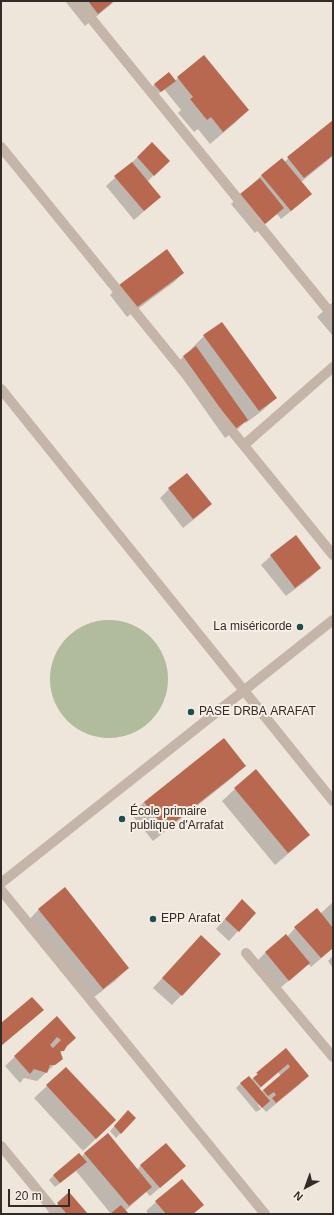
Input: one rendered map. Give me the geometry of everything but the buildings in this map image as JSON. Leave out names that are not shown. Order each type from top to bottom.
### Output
[{"type":"street","points":[[77,1],[333,316]]},
{"type":"street","points":[[1,147],[333,555]]},
{"type":"street","points":[[244,445],[333,368]]},
{"type":"street","points":[[1,389],[333,801]]},
{"type":"street","points":[[1,883],[333,620]]},
{"type":"street","points":[[1,890],[265,1214]]},
{"type":"street","points":[[246,953],[333,1057]]},
{"type":"street","points":[[1,1146],[57,1214]]},
{"type":"green space","points":[[109,620],[120,621],[142,630],[158,646],[167,668],[167,690],[158,712],[142,728],[120,737],[109,738],[98,737],[76,728],[60,712],[51,690],[50,679],[51,668],[60,646],[76,630],[98,621]]},
{"type":"place","name":"La miséricorde","points":[[300,627]]},
{"type":"place","name":"PASE DRBA ARAFAT","points":[[191,712]]},
{"type":"place","name":"École primaire publique d'Arrafat","points":[[122,819]]},
{"type":"place","name":"EPP Arafat","points":[[153,919]]}]
